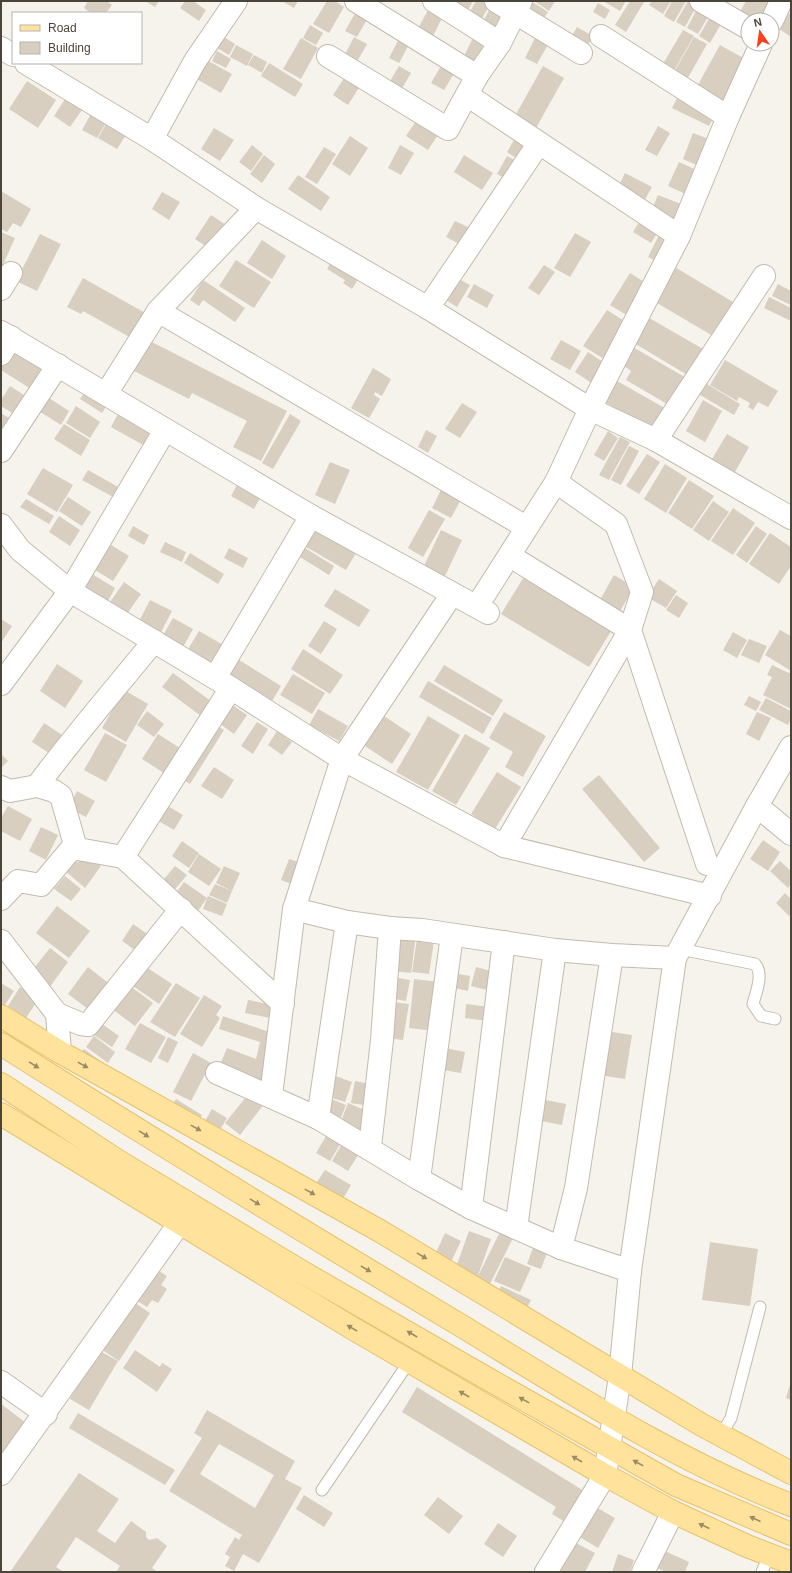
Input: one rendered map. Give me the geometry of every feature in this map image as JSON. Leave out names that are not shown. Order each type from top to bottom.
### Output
[{"type":"main road","points":[[1,1016],[60,1052],[380,1231],[620,1376],[721,1435],[791,1473]]},
{"type":"main road","points":[[1,1044],[192,1164],[614,1417],[696,1462],[766,1496],[791,1505]]},
{"type":"main road","points":[[1,1084],[118,1161],[488,1379],[676,1485],[791,1534]]},
{"type":"main road","points":[[1,1114],[179,1224],[409,1362],[605,1475],[766,1564],[791,1563]]},
{"type":"main road","points":[[252,1268],[264,1248]]},
{"type":"street","points":[[152,139],[195,61],[236,1]]},
{"type":"street","points":[[356,1],[477,76]]},
{"type":"street","points":[[434,1],[500,43]]},
{"type":"street","points":[[701,1],[740,23]]},
{"type":"street","points":[[776,12],[781,1]]},
{"type":"street","points":[[328,56],[448,129],[477,76],[500,43],[510,5],[580,53]]},
{"type":"street","points":[[601,36],[728,117]]},
{"type":"street","points":[[1,48],[12,54]]},
{"type":"street","points":[[4,341],[58,365],[310,516],[452,594],[483,609],[526,527],[556,482],[590,409],[679,236],[728,117],[757,52]]},
{"type":"street","points":[[28,64],[152,139],[256,208],[428,308],[590,409],[656,440],[791,518]]},
{"type":"street","points":[[467,96],[679,236]]},
{"type":"street","points":[[428,308],[538,143]]},
{"type":"street","points":[[106,394],[158,311],[256,208]]},
{"type":"street","points":[[656,440],[764,276]]},
{"type":"street","points":[[158,311],[526,527]]},
{"type":"street","points":[[1,451],[58,365]]},
{"type":"street","points":[[1,684],[70,591],[165,430]]},
{"type":"street","points":[[504,846],[630,630],[642,592],[616,524],[556,482]]},
{"type":"street","points":[[123,857],[223,683],[310,516]]},
{"type":"street","points":[[1,525],[20,550],[70,591],[223,683],[342,758],[504,846],[710,896]]},
{"type":"street","points":[[510,556],[630,630],[707,864]]},
{"type":"street","points":[[271,1096],[294,909],[342,758],[452,594]]},
{"type":"street","points":[[37,786],[76,733],[94,715],[154,641]]},
{"type":"street","points":[[546,1572],[605,1475],[620,1376],[630,1271],[678,954],[757,806],[791,747]]},
{"type":"street","points":[[4,794],[37,786],[54,791],[61,796],[76,848]]},
{"type":"street","points":[[757,806],[791,834]]},
{"type":"street","points":[[1,899],[18,881],[42,885],[72,848],[123,857],[283,1004]]},
{"type":"street","points":[[1,941],[57,1014],[81,1024],[88,1025],[181,909]]},
{"type":"street","points":[[294,909],[347,922],[390,928],[422,930],[555,950],[612,955],[678,954]]},
{"type":"street","points":[[318,1118],[347,922]]},
{"type":"street","points":[[370,1148],[382,1040],[390,928]]},
{"type":"street","points":[[419,1179],[452,935]]},
{"type":"street","points":[[471,1208],[504,942]]},
{"type":"street","points":[[516,1228],[555,950]]},
{"type":"street","points":[[561,1248],[576,1188],[612,955]]},
{"type":"street","points":[[57,1014],[60,1052]]},
{"type":"street","points":[[217,1073],[318,1118],[370,1148],[419,1179],[471,1208],[561,1248],[630,1271]]},
{"type":"street","points":[[1,1474],[46,1414],[61,1388],[179,1224]]},
{"type":"street","points":[[4,1389],[46,1414]]},
{"type":"street","points":[[643,1572],[673,1512]]},
{"type":"lane","points":[[678,954],[755,964],[760,974],[753,1004],[761,1016],[775,1019]]},
{"type":"lane","points":[[721,1435],[731,1418],[760,1308]]},
{"type":"lane","points":[[322,1490],[409,1362]]},
{"type":"lane","points":[[787,1572],[791,1563]]},
{"type":"building","points":[[88,1],[107,1],[112,5],[107,12],[90,12],[84,8]]},
{"type":"building","points":[[145,1],[159,1],[155,7]]},
{"type":"building","points":[[185,1],[193,1],[206,10],[199,21],[180,8]]},
{"type":"building","points":[[282,1],[298,1],[294,8]]},
{"type":"building","points":[[327,1],[335,1],[344,7],[329,33],[313,24]]},
{"type":"building","points":[[439,1],[473,1],[464,17]]},
{"type":"building","points":[[476,1],[492,1],[477,27],[465,20]]},
{"type":"building","points":[[531,1],[548,12],[540,24],[518,11]]},
{"type":"building","points":[[534,1],[555,1],[549,11]]},
{"type":"building","points":[[603,1],[626,1],[620,11]]},
{"type":"building","points":[[630,1],[644,2],[626,32],[615,25]]},
{"type":"building","points":[[652,1],[671,1],[663,14],[649,5]]},
{"type":"building","points":[[672,1],[686,1],[674,22],[664,16]]},
{"type":"building","points":[[688,1],[697,5],[685,27],[676,22]]},
{"type":"building","points":[[746,1],[776,1],[770,12],[740,12],[740,19],[736,19]]},
{"type":"building","points":[[432,3],[446,10],[432,38],[417,30]]},
{"type":"building","points":[[493,3],[507,10],[493,36],[479,29]]},
{"type":"building","points":[[598,3],[610,10],[605,19],[593,12]]},
{"type":"building","points":[[698,7],[710,13],[698,34],[687,28]]},
{"type":"building","points":[[358,8],[370,14],[357,37],[345,31]]},
{"type":"building","points":[[785,11],[791,15],[791,37],[780,29],[780,18]]},
{"type":"building","points":[[710,17],[721,24],[710,43],[699,36]]},
{"type":"building","points":[[310,25],[323,33],[316,45],[303,38]]},
{"type":"building","points":[[577,27],[593,36],[585,50],[569,41]]},
{"type":"building","points":[[683,30],[694,36],[671,76],[660,69]]},
{"type":"building","points":[[476,32],[490,40],[476,67],[462,60]]},
{"type":"building","points":[[402,33],[412,39],[399,63],[389,58]]},
{"type":"building","points":[[537,34],[550,41],[537,64],[525,58]]},
{"type":"building","points":[[224,37],[235,44],[229,55],[217,48]]},
{"type":"building","points":[[354,37],[367,44],[354,67],[342,60]]},
{"type":"building","points":[[694,37],[707,44],[685,83],[672,76]]},
{"type":"building","points":[[301,38],[318,48],[301,79],[283,69]]},
{"type":"building","points":[[236,45],[253,54],[247,66],[230,57]]},
{"type":"building","points":[[720,45],[747,60],[721,107],[694,92]]},
{"type":"building","points":[[217,51],[231,59],[226,68],[212,61]]},
{"type":"building","points":[[254,55],[267,62],[262,73],[248,65]]},
{"type":"building","points":[[203,58],[232,74],[221,93],[193,77]]},
{"type":"building","points":[[445,59],[458,67],[444,90],[431,83]]},
{"type":"building","points":[[269,63],[303,84],[295,97],[261,76]]},
{"type":"building","points":[[399,66],[411,73],[398,95],[386,88]]},
{"type":"building","points":[[543,66],[564,78],[536,128],[515,116]]},
{"type":"building","points":[[345,77],[360,86],[348,105],[333,95]]},
{"type":"building","points":[[27,81],[56,100],[38,128],[9,109]]},
{"type":"building","points":[[678,96],[715,115],[709,126],[672,108]]},
{"type":"building","points":[[65,99],[82,110],[70,127],[54,116]]},
{"type":"building","points":[[92,112],[107,121],[97,138],[82,130]]},
{"type":"building","points":[[416,121],[438,135],[428,150],[406,136]]},
{"type":"building","points":[[106,124],[126,135],[117,149],[98,138]]},
{"type":"building","points":[[658,126],[670,133],[657,156],[645,150]]},
{"type":"building","points":[[214,128],[234,140],[220,161],[201,149]]},
{"type":"building","points":[[693,133],[714,141],[703,168],[683,159]]},
{"type":"building","points":[[517,135],[529,143],[519,160],[507,152]]},
{"type":"building","points":[[350,136],[368,148],[350,176],[332,164]]},
{"type":"building","points":[[252,145],[263,154],[251,171],[239,162]]},
{"type":"building","points":[[400,145],[414,153],[401,175],[388,168]]},
{"type":"building","points":[[324,147],[336,154],[317,184],[305,177]]},
{"type":"building","points":[[264,155],[275,164],[262,183],[250,174]]},
{"type":"building","points":[[464,155],[493,173],[482,190],[454,172]]},
{"type":"building","points":[[507,156],[518,162],[508,180],[497,174]]},
{"type":"building","points":[[679,162],[701,172],[690,196],[668,186]]},
{"type":"building","points":[[625,173],[652,187],[643,203],[617,190]]},
{"type":"building","points":[[298,175],[330,197],[321,211],[288,189]]},
{"type":"building","points":[[1,191],[31,209],[21,227],[13,223],[7,232],[1,229]]},
{"type":"building","points":[[162,192],[180,202],[169,220],[152,209]]},
{"type":"building","points":[[658,195],[681,204],[673,223],[650,214]]},
{"type":"building","points":[[211,215],[226,225],[210,249],[195,239]]},
{"type":"building","points":[[641,219],[659,230],[651,243],[633,232]]},
{"type":"building","points":[[455,221],[474,230],[465,247],[446,237]]},
{"type":"building","points":[[662,229],[676,236],[662,264],[648,257]]},
{"type":"building","points":[[1,232],[15,238],[1,269]]},
{"type":"building","points":[[575,233],[591,242],[570,277],[554,268]]},
{"type":"building","points":[[40,234],[61,244],[37,291],[16,281]]},
{"type":"building","points":[[262,240],[286,256],[272,279],[247,263]]},
{"type":"building","points":[[334,257],[362,273],[352,289],[343,283],[345,280],[327,269]]},
{"type":"building","points":[[236,260],[271,282],[254,308],[219,286]]},
{"type":"building","points":[[544,265],[555,272],[539,295],[528,288]]},
{"type":"building","points":[[673,266],[738,305],[718,339],[652,300]]},
{"type":"building","points":[[630,273],[651,286],[633,319],[610,305]]},
{"type":"building","points":[[83,278],[147,314],[133,339],[83,311],[81,314],[67,307]]},
{"type":"building","points":[[459,279],[470,285],[457,307],[446,300]]},
{"type":"building","points":[[203,280],[245,308],[235,322],[203,300],[199,306],[190,300]]},
{"type":"building","points":[[474,284],[494,295],[487,308],[467,297]]},
{"type":"building","points":[[778,284],[791,291],[791,305],[772,296]]},
{"type":"building","points":[[769,297],[791,308],[791,321],[764,308]]},
{"type":"building","points":[[607,310],[632,326],[609,362],[583,346]]},
{"type":"building","points":[[644,315],[710,353],[694,379],[629,340]]},
{"type":"building","points":[[148,340],[287,411],[261,461],[233,447],[247,421],[192,393],[189,399],[132,370]]},
{"type":"building","points":[[561,340],[581,351],[570,370],[550,359]]},
{"type":"building","points":[[11,346],[45,367],[31,389],[1,370],[1,361]]},
{"type":"building","points":[[631,346],[690,380],[674,408],[626,380],[631,371],[621,364]]},
{"type":"building","points":[[588,352],[606,364],[593,384],[575,372]]},
{"type":"building","points":[[725,360],[778,391],[768,407],[758,402],[753,410],[748,407],[750,403],[739,397],[737,401],[710,385]]},
{"type":"building","points":[[373,368],[391,379],[382,396],[375,392],[374,395],[380,399],[369,418],[351,408]]},
{"type":"building","points":[[617,381],[670,411],[657,433],[605,402]]},
{"type":"building","points":[[702,381],[740,404],[734,415],[695,392]]},
{"type":"building","points":[[10,386],[30,399],[19,417],[1,406],[1,400]]},
{"type":"building","points":[[87,389],[109,402],[102,413],[80,399]]},
{"type":"building","points":[[46,396],[69,411],[61,425],[37,410]]},
{"type":"building","points":[[703,400],[722,411],[705,442],[686,431]]},
{"type":"building","points":[[462,403],[477,412],[460,438],[445,429]]},
{"type":"building","points":[[76,406],[100,422],[90,438],[66,423]]},
{"type":"building","points":[[1,413],[15,422],[1,438]]},
{"type":"building","points":[[118,414],[150,432],[143,445],[111,427]]},
{"type":"building","points":[[290,414],[301,421],[273,469],[262,463]]},
{"type":"building","points":[[64,424],[90,440],[81,456],[54,439]]},
{"type":"building","points":[[426,430],[437,436],[428,453],[418,447]]},
{"type":"building","points":[[608,431],[618,438],[604,461],[594,455]]},
{"type":"building","points":[[727,434],[749,447],[735,472],[712,459]]},
{"type":"building","points":[[620,437],[630,442],[609,480],[599,475]]},
{"type":"building","points":[[629,446],[639,451],[621,485],[611,480]]},
{"type":"building","points":[[647,454],[660,462],[639,494],[626,486]]},
{"type":"building","points":[[330,462],[350,470],[335,504],[315,495]]},
{"type":"building","points":[[665,464],[687,478],[666,513],[644,499]]},
{"type":"building","points":[[43,468],[73,485],[57,512],[27,494]]},
{"type":"building","points":[[88,470],[120,488],[115,498],[82,480]]},
{"type":"building","points":[[689,480],[714,496],[692,529],[668,513]]},
{"type":"building","points":[[445,482],[465,492],[451,518],[432,508]]},
{"type":"building","points":[[238,483],[261,496],[254,509],[231,496]]},
{"type":"building","points":[[68,497],[91,512],[82,526],[59,511]]},
{"type":"building","points":[[26,499],[54,516],[49,524],[20,507]]},
{"type":"building","points":[[713,501],[729,512],[709,541],[693,530]]},
{"type":"building","points":[[733,508],[755,523],[733,555],[711,541]]},
{"type":"building","points":[[429,510],[445,519],[423,557],[408,548]]},
{"type":"building","points":[[59,516],[80,530],[70,546],[49,532]]},
{"type":"building","points":[[314,522],[359,548],[346,570],[301,544]]},
{"type":"building","points":[[133,526],[149,535],[144,545],[128,536]]},
{"type":"building","points":[[756,526],[767,534],[747,563],[736,555]]},
{"type":"building","points":[[441,530],[462,540],[445,576],[424,566]]},
{"type":"building","points":[[770,533],[791,547],[791,566],[779,584],[749,564]]},
{"type":"building","points":[[165,542],[186,552],[182,562],[160,552]]},
{"type":"building","points":[[111,545],[129,556],[113,581],[95,570]]},
{"type":"building","points":[[229,548],[248,558],[243,568],[224,558]]},
{"type":"building","points":[[305,548],[334,566],[329,575],[300,557]]},
{"type":"building","points":[[190,553],[224,574],[218,584],[184,563]]},
{"type":"building","points":[[92,574],[115,588],[106,605],[82,591]]},
{"type":"building","points":[[525,575],[613,628],[589,667],[501,614]]},
{"type":"building","points":[[614,575],[634,587],[620,611],[600,600]]},
{"type":"building","points":[[659,579],[677,591],[666,608],[647,597]]},
{"type":"building","points":[[124,582],[141,594],[127,614],[110,602]]},
{"type":"building","points":[[335,589],[370,610],[359,627],[324,606]]},
{"type":"building","points":[[676,595],[688,603],[679,618],[666,610]]},
{"type":"building","points":[[150,600],[172,611],[158,638],[136,627]]},
{"type":"building","points":[[173,618],[193,629],[181,651],[161,639]]},
{"type":"building","points":[[1,619],[12,626],[1,643]]},
{"type":"building","points":[[324,621],[337,629],[321,654],[308,646]]},
{"type":"building","points":[[780,630],[791,636],[791,671],[765,655]]},
{"type":"building","points":[[199,631],[225,646],[211,671],[184,656]]},
{"type":"building","points":[[733,632],[747,640],[737,658],[723,650]]},
{"type":"building","points":[[749,639],[767,646],[759,663],[741,655]]},
{"type":"building","points":[[303,649],[343,675],[330,694],[291,669]]},
{"type":"building","points":[[236,658],[281,686],[269,706],[224,678]]},
{"type":"building","points":[[57,664],[83,681],[65,708],[40,691]]},
{"type":"building","points":[[444,665],[503,700],[493,716],[434,681]]},
{"type":"building","points":[[772,665],[791,674],[791,709],[763,695],[772,677],[767,675]]},
{"type":"building","points":[[173,673],[216,705],[205,719],[162,687]]},
{"type":"building","points":[[293,674],[325,693],[312,714],[280,695]]},
{"type":"building","points":[[428,681],[492,718],[483,734],[419,697]]},
{"type":"building","points":[[124,690],[148,704],[126,742],[102,728]]},
{"type":"building","points":[[749,696],[761,702],[756,711],[744,705]]},
{"type":"building","points":[[766,698],[791,711],[791,719],[788,725],[759,710]]},
{"type":"building","points":[[228,702],[247,715],[234,734],[216,721]]},
{"type":"building","points":[[318,709],[348,726],[339,741],[309,725]]},
{"type":"building","points":[[147,711],[164,724],[154,737],[137,725]]},
{"type":"building","points":[[378,712],[411,734],[392,764],[359,742]]},
{"type":"building","points":[[504,712],[546,736],[523,777],[505,767],[513,752],[489,738]]},
{"type":"building","points":[[757,712],[771,718],[759,741],[746,734]]},
{"type":"building","points":[[428,716],[460,735],[428,790],[396,772]]},
{"type":"building","points":[[211,722],[224,730],[190,784],[177,776]]},
{"type":"building","points":[[257,722],[268,729],[253,754],[241,746]]},
{"type":"building","points":[[44,723],[62,735],[49,753],[32,742]]},
{"type":"building","points":[[277,731],[292,742],[282,755],[268,745]]},
{"type":"building","points":[[105,733],[127,745],[106,782],[84,770]]},
{"type":"building","points":[[158,734],[183,750],[167,775],[142,759]]},
{"type":"building","points":[[465,734],[490,748],[456,805],[432,791]]},
{"type":"building","points":[[1,754],[8,761],[1,768]]},
{"type":"building","points":[[214,767],[234,780],[222,799],[201,786]]},
{"type":"building","points":[[497,772],[521,787],[495,829],[471,814]]},
{"type":"building","points":[[599,775],[660,848],[644,862],[582,789]]},
{"type":"building","points":[[77,791],[95,801],[86,817],[69,808]]},
{"type":"building","points":[[161,802],[183,815],[174,830],[152,817]]},
{"type":"building","points":[[8,806],[32,819],[20,841],[1,831],[1,818]]},
{"type":"building","points":[[41,827],[58,835],[46,860],[29,851]]},
{"type":"building","points":[[763,840],[780,852],[768,871],[750,859]]},
{"type":"building","points":[[182,841],[199,853],[189,868],[172,856]]},
{"type":"building","points":[[199,854],[221,869],[209,886],[188,872]]},
{"type":"building","points":[[88,859],[101,866],[85,888],[64,870],[73,863]]},
{"type":"building","points":[[289,859],[302,863],[294,885],[281,880]]},
{"type":"building","points":[[780,861],[791,871],[791,884],[788,888],[770,871]]},
{"type":"building","points":[[175,866],[187,875],[171,894],[159,885]]},
{"type":"building","points":[[224,866],[240,873],[232,891],[216,883]]},
{"type":"building","points":[[65,876],[81,889],[71,901],[54,889]]},
{"type":"building","points":[[184,882],[207,898],[196,914],[172,898]]},
{"type":"building","points":[[215,884],[232,891],[227,903],[209,895]]},
{"type":"building","points":[[785,893],[791,899],[791,914],[789,916],[776,903]]},
{"type":"building","points":[[208,896],[227,904],[222,916],[203,909]]},
{"type":"building","points":[[57,906],[90,931],[69,958],[36,933]]},
{"type":"building","points":[[133,924],[153,938],[142,955],[122,941]]},
{"type":"building","points":[[398,932],[416,935],[411,973],[393,971]]},
{"type":"building","points":[[418,932],[435,935],[429,974],[412,972]]},
{"type":"building","points":[[50,948],[68,962],[49,988],[30,973]]},
{"type":"building","points":[[143,965],[172,984],[159,1004],[130,984]]},
{"type":"building","points":[[88,967],[112,986],[92,1012],[68,994]]},
{"type":"building","points":[[476,967],[495,972],[491,991],[471,986]]},
{"type":"building","points":[[452,973],[470,976],[468,991],[450,987]]},
{"type":"building","points":[[393,977],[410,980],[406,1001],[389,998]]},
{"type":"building","points":[[414,979],[440,982],[434,1031],[409,1028]]},
{"type":"building","points":[[1,983],[14,991],[1,1011]]},
{"type":"building","points":[[176,983],[200,998],[175,1037],[150,1022]]},
{"type":"building","points":[[130,986],[153,1003],[135,1026],[112,1009]]},
{"type":"building","points":[[20,987],[38,1000],[26,1018],[8,1006]]},
{"type":"building","points":[[204,995],[222,1006],[216,1015],[220,1018],[202,1047],[180,1034]]},
{"type":"building","points":[[248,1000],[273,1005],[270,1018],[245,1013]]},
{"type":"building","points":[[392,1002],[409,1004],[403,1040],[386,1038]]},
{"type":"building","points":[[466,1004],[490,1007],[488,1021],[465,1018]]},
{"type":"building","points":[[223,1016],[275,1034],[269,1084],[219,1067],[227,1048],[256,1059],[260,1042],[219,1029]]},
{"type":"building","points":[[140,1023],[166,1037],[151,1063],[125,1049]]},
{"type":"building","points":[[102,1024],[119,1036],[112,1047],[94,1035]]},
{"type":"building","points":[[606,1031],[632,1035],[625,1079],[599,1075]]},
{"type":"building","points":[[94,1036],[115,1052],[108,1063],[86,1047]]},
{"type":"building","points":[[168,1037],[178,1042],[168,1063],[158,1058]]},
{"type":"building","points":[[440,1047],[465,1052],[461,1073],[437,1069]]},
{"type":"building","points":[[84,1049],[106,1065],[77,1058]]},
{"type":"building","points":[[193,1053],[211,1063],[191,1101],[173,1092]]},
{"type":"building","points":[[333,1075],[352,1082],[345,1102],[326,1096]]},
{"type":"building","points":[[355,1081],[375,1085],[370,1106],[351,1103]]},
{"type":"building","points":[[250,1092],[265,1103],[240,1135],[225,1123]]},
{"type":"building","points":[[329,1098],[346,1105],[339,1122],[322,1116]]},
{"type":"building","points":[[176,1099],[202,1115],[196,1126],[170,1109]]},
{"type":"building","points":[[540,1099],[566,1104],[562,1125],[536,1120]]},
{"type":"building","points":[[348,1103],[367,1111],[359,1132],[340,1124]]},
{"type":"building","points":[[212,1109],[227,1118],[217,1135],[202,1126]]},
{"type":"building","points":[[328,1133],[342,1141],[330,1161],[316,1153]]},
{"type":"building","points":[[343,1142],[360,1152],[348,1171],[332,1161]]},
{"type":"building","points":[[325,1170],[351,1185],[340,1204],[313,1188]]},
{"type":"building","points":[[502,1228],[515,1234],[487,1290],[474,1284]]},
{"type":"building","points":[[469,1231],[491,1239],[477,1278],[455,1270]]},
{"type":"building","points":[[445,1233],[461,1241],[450,1264],[434,1257]]},
{"type":"building","points":[[710,1242],[758,1249],[750,1306],[702,1300]]},
{"type":"building","points":[[534,1245],[548,1250],[541,1269],[527,1264]]},
{"type":"building","points":[[505,1257],[531,1268],[520,1292],[494,1281]]},
{"type":"building","points":[[154,1268],[167,1276],[161,1285],[167,1289],[158,1303],[152,1300],[147,1307],[134,1299]]},
{"type":"building","points":[[501,1286],[531,1300],[525,1312],[495,1298]]},
{"type":"building","points":[[132,1301],[150,1313],[119,1361],[101,1349]]},
{"type":"building","points":[[98,1350],[118,1361],[89,1410],[70,1399]]},
{"type":"building","points":[[135,1350],[160,1367],[162,1363],[172,1369],[157,1392],[123,1368]]},
{"type":"building","points":[[791,1381],[791,1400],[786,1398]]},
{"type":"building","points":[[417,1387],[584,1491],[565,1522],[552,1514],[556,1507],[402,1412]]},
{"type":"building","points":[[1,1404],[30,1426],[1,1463]]},
{"type":"building","points":[[207,1410],[295,1461],[285,1479],[302,1488],[259,1563],[243,1554],[234,1571],[225,1566],[230,1557],[225,1554],[235,1537],[239,1540],[242,1535],[169,1491],[202,1438],[194,1433]],"holes":[[[219,1444],[274,1475],[255,1508],[200,1474]]]},
{"type":"building","points":[[78,1413],[175,1470],[165,1485],[69,1428]]},
{"type":"building","points":[[79,1473],[119,1499],[97,1531],[115,1543],[131,1521],[146,1532],[146,1537],[149,1540],[157,1538],[167,1546],[152,1568],[158,1572],[116,1572],[120,1566],[76,1537],[56,1567],[64,1572],[10,1572]]},
{"type":"building","points":[[304,1495],[333,1513],[324,1527],[296,1509]]},
{"type":"building","points":[[438,1497],[463,1516],[449,1534],[424,1515]]},
{"type":"building","points":[[594,1506],[615,1518],[598,1548],[578,1536]]},
{"type":"building","points":[[498,1523],[517,1536],[503,1557],[484,1544]]},
{"type":"building","points":[[574,1542],[595,1553],[585,1572],[558,1572]]},
{"type":"building","points":[[656,1547],[689,1562],[685,1572],[666,1572],[648,1564]]},
{"type":"building","points":[[618,1554],[634,1560],[630,1572],[612,1572]]}]
